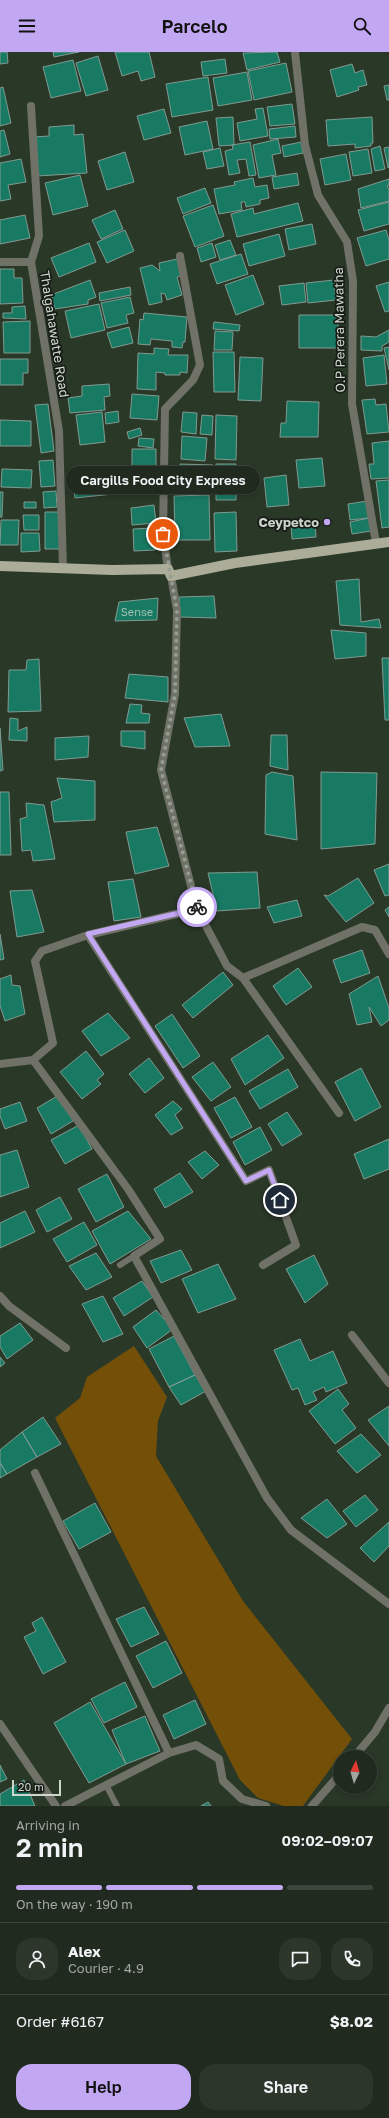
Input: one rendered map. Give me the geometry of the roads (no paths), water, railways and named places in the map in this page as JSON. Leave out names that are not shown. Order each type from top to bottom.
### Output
[{"type":"main road","points":[[0,566],[169,573],[389,542]]},
{"type":"street","name":"O.P Perera Mawatha","points":[[296,52],[305,145],[318,195],[347,242],[353,281],[352,404],[376,543]]},
{"type":"street","name":"Thalgahawatte Road","points":[[31,106],[39,236],[31,262],[59,431],[63,568]]},
{"type":"street","points":[[180,256],[200,364],[193,380],[165,409],[163,534],[177,610],[175,694],[161,770],[197,909],[227,966],[243,978],[339,1113]]},
{"type":"street","points":[[0,262],[31,262]]},
{"type":"street","points":[[0,1064],[33,1060],[53,1043],[35,961],[42,951],[88,934],[197,909]]},
{"type":"street","points":[[243,978],[362,927],[375,930],[389,954]]},
{"type":"street","points":[[88,934],[246,1181],[269,1170],[296,1245],[263,1265]]},
{"type":"street","points":[[33,1060],[128,1189],[160,1239],[134,1256],[267,1498],[291,1530],[389,1604]]},
{"type":"street","points":[[0,1296],[9,1306],[66,1348]]},
{"type":"street","points":[[352,1335],[389,1383]]},
{"type":"street","points":[[35,1473],[168,1753]]},
{"type":"street","points":[[360,1750],[375,1732],[389,1708]]},
{"type":"street","points":[[0,1724],[56,1806]]},
{"type":"street","points":[[65,1806],[168,1753],[196,1745],[219,1759],[223,1782],[242,1799],[266,1806]]},
{"type":"street","points":[[312,1806],[333,1782]]},
{"type":"lane","points":[[120,1264],[134,1256]]},
{"type":"lane","points":[[106,1785],[117,1806]]},
{"type":"place","name":"Ceypetco","points":[[327,522]]},
{"type":"place","name":"Cargills Food City Express","points":[[163,534]]}]
